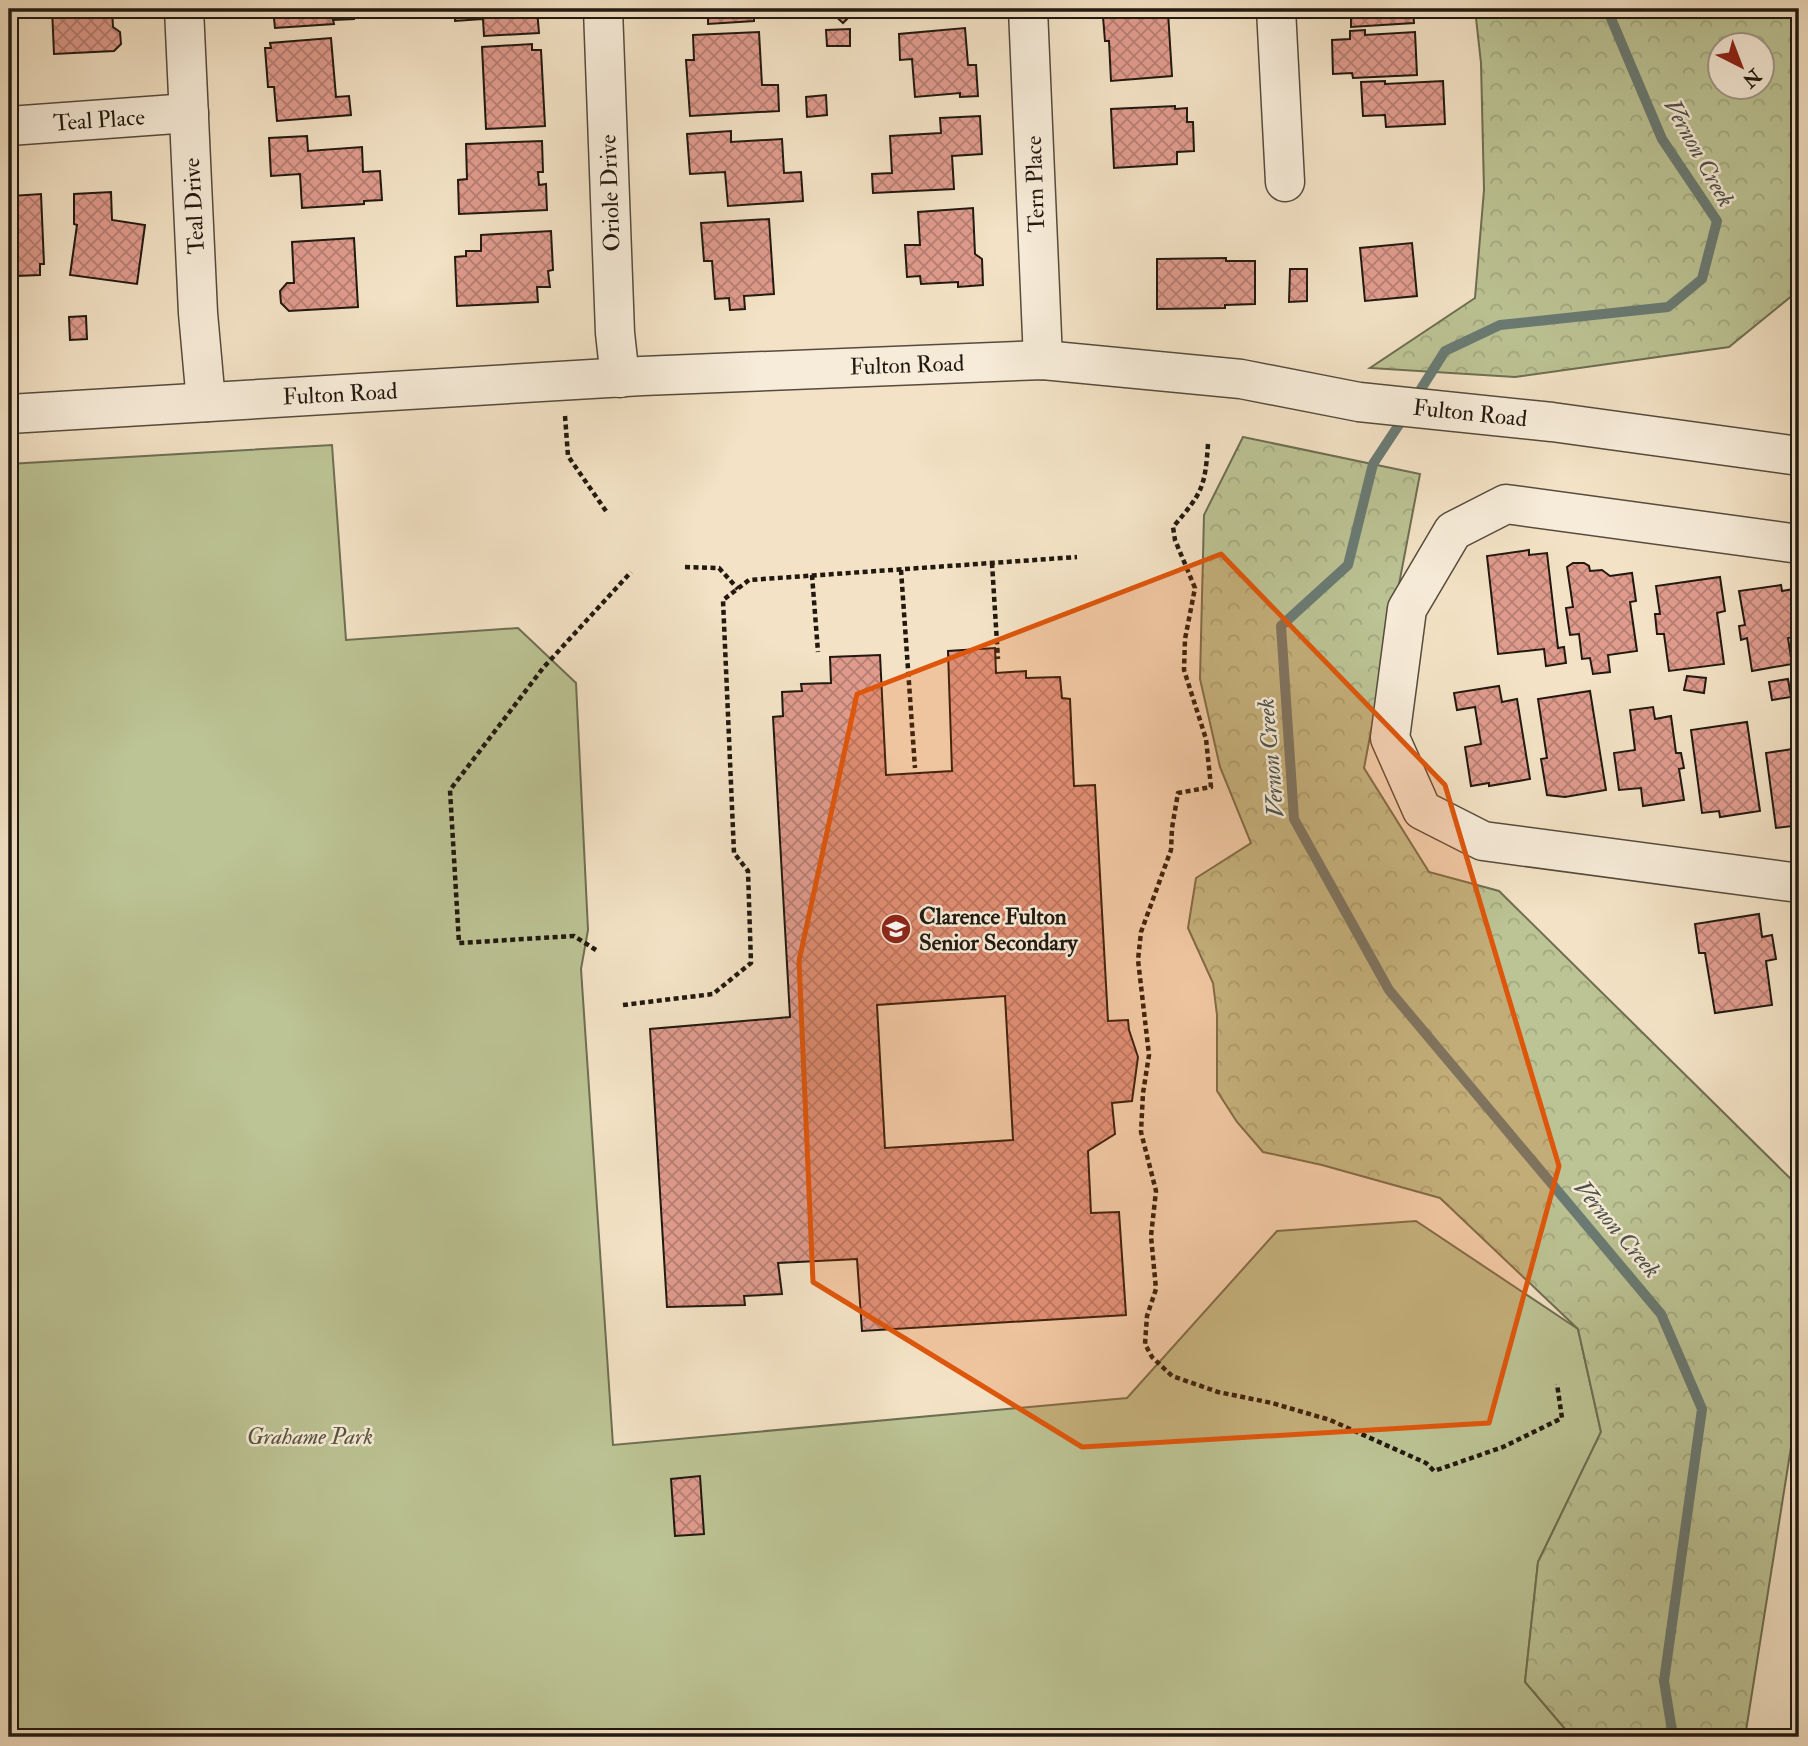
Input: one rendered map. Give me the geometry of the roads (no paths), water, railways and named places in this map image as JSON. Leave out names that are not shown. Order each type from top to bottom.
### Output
[{"type":"street","name":"Teal Drive","points":[[184,9],[206,402]]},
{"type":"street","name":"Oriole Drive","points":[[603,9],[615,333],[620,377]]},
{"type":"street","name":"Tern Place","points":[[1027,9],[1042,360]]},
{"type":"street","points":[[1276,9],[1285,182]]},
{"type":"street","name":"Teal Place","points":[[9,126],[189,113]]},
{"type":"street","name":"Fulton Road","points":[[9,414],[620,377],[1042,360],[1241,379],[1359,402],[1552,422],[1799,456]]},
{"type":"street","points":[[1799,544],[1506,504],[1453,531],[1407,609],[1390,738],[1422,810],[1483,841],[1799,883]]},
{"type":"waterway","name":"Vernon Creek","points":[[1414,400],[1445,351],[1500,325],[1668,307],[1702,279],[1717,221],[1662,139],[1607,9]]},
{"type":"waterway","name":"Vernon Creek","points":[[1406,414],[1373,464],[1348,565],[1281,626],[1294,819],[1389,990],[1661,1314],[1702,1409],[1664,1681],[1673,1737]]},
{"type":"place","name":"Clarence Fulton Senior Secondary","points":[[896,929]]},
{"type":"park label","name":"Grahame Park","points":[[310,1436]]}]
